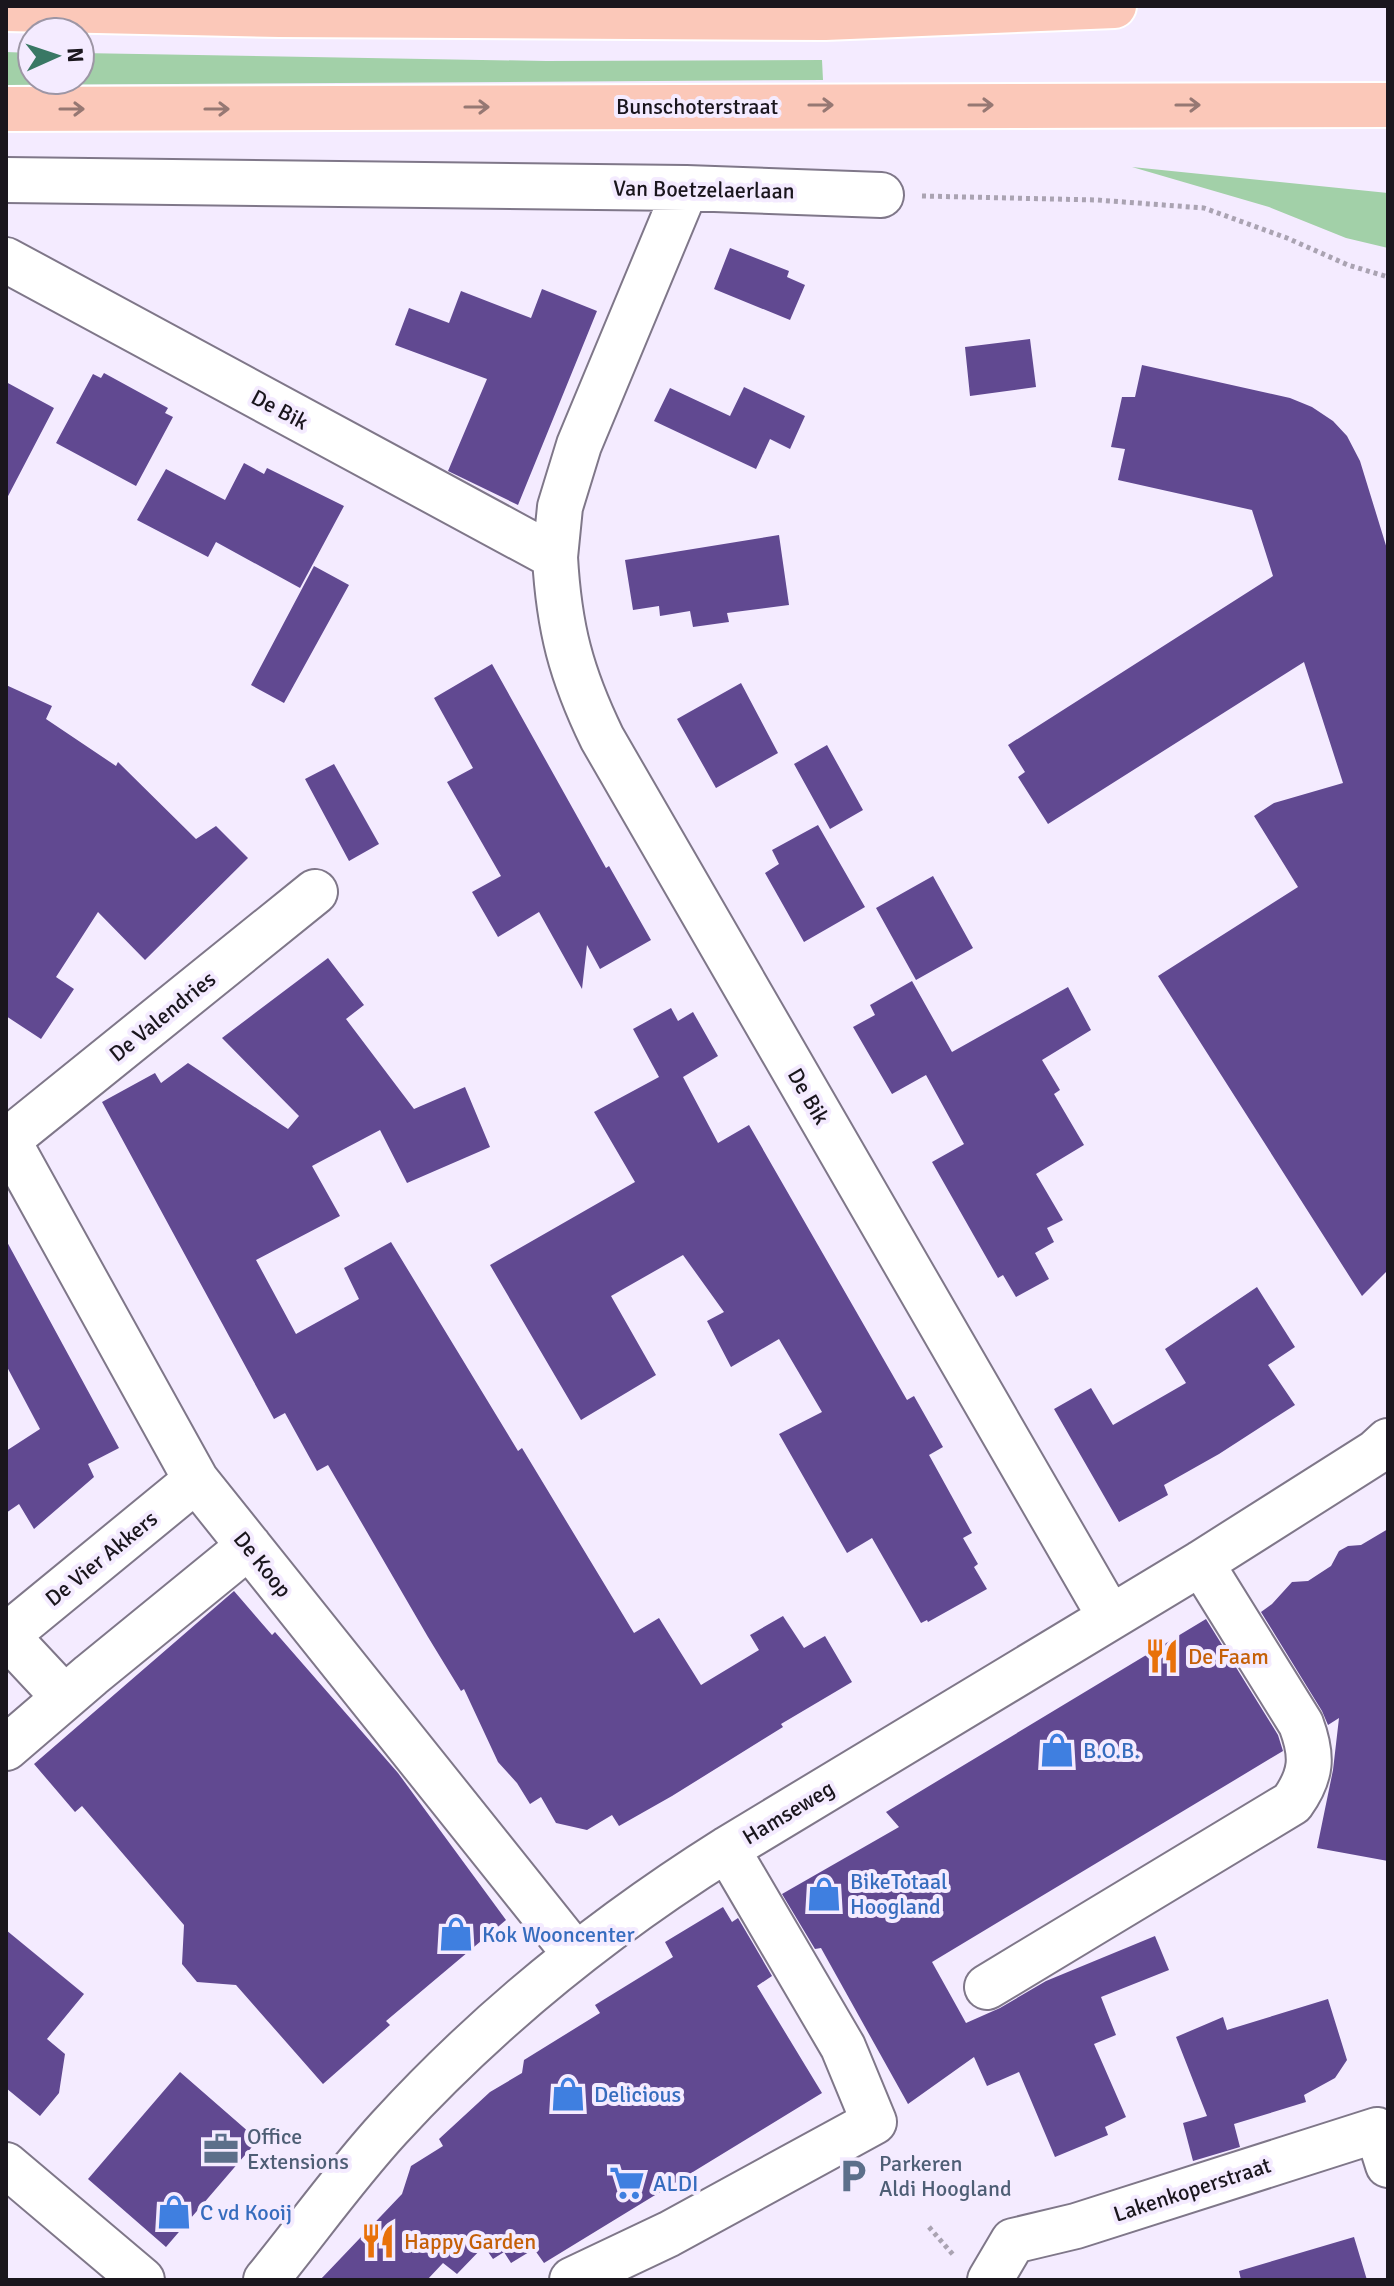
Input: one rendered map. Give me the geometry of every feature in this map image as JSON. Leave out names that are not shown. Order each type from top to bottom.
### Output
[{"type":"main road","points":[[6,9],[549,18],[825,18],[1114,6]]},
{"type":"main road","name":"Bunschoterstraat","points":[[6,109],[1388,105]]},
{"type":"street","name":"Van Boetzelaerlaan","points":[[6,180],[686,188],[881,195]]},
{"type":"street","name":"De Bik","points":[[686,188],[579,445],[560,507],[555,557],[557,602],[566,650],[579,692],[602,738],[1110,1617]]},
{"type":"street","name":"De Bik","points":[[6,260],[555,557]]},
{"type":"street","name":"De Valendries","points":[[8,1138],[315,892]]},
{"type":"street","name":"De Koop","points":[[8,1138],[196,1480],[576,1955]]},
{"type":"street","name":"Hamseweg","points":[[266,2280],[386,2131],[448,2067],[576,1955],[662,1890],[1201,1563],[1376,1452],[1388,1441]]},
{"type":"street","name":"De Vier Akkers","points":[[6,1635],[196,1480]]},
{"type":"street","points":[[6,1748],[249,1546]]},
{"type":"street","points":[[987,1987],[1292,1803],[1305,1785],[1309,1764],[1308,1743],[1301,1724],[1201,1563]]},
{"type":"street","points":[[6,1635],[64,1697]]},
{"type":"street","points":[[572,2280],[669,2234],[874,2122],[843,2047],[727,1849]]},
{"type":"street","name":"Lakenkoperstraat","points":[[990,2280],[1013,2241],[1076,2226],[1377,2130],[1388,2165]]},
{"type":"street","points":[[11,2176],[142,2280]]},
{"type":"path","points":[[881,195],[1097,200],[1204,208],[1287,238],[1348,265],[1388,277]]},
{"type":"green space","points":[[6,52],[16,52],[16,85],[6,85]]},
{"type":"green space","points":[[96,53],[546,61],[822,60],[823,80],[96,84]]},
{"type":"green space","points":[[1132,167],[1388,193],[1388,248],[1346,238],[1269,207]]},
{"type":"building","points":[[730,248],[789,271],[787,277],[805,285],[790,320],[714,289]]},
{"type":"building","points":[[542,289],[597,311],[518,505],[448,471],[487,379],[395,345],[409,308],[449,323],[461,291],[531,318]]},
{"type":"building","points":[[1030,339],[1036,387],[970,396],[965,347]]},
{"type":"building","points":[[1142,365],[1290,398],[1312,407],[1333,421],[1347,436],[1360,461],[1388,552],[1388,1270],[1362,1296],[1158,976],[1298,887],[1254,816],[1274,803],[1343,783],[1304,662],[1048,824],[1018,777],[1025,772],[1008,745],[1273,576],[1252,510],[1118,480],[1125,449],[1111,447],[1122,397],[1135,397]]},
{"type":"building","points":[[104,373],[168,408],[165,413],[173,417],[136,486],[56,443],[93,374],[101,378]]},
{"type":"building","points":[[6,382],[54,408],[6,500]]},
{"type":"building","points":[[744,387],[805,416],[790,449],[770,439],[756,469],[654,421],[670,388],[730,416]]},
{"type":"building","points":[[244,463],[264,474],[267,468],[344,506],[300,588],[216,542],[208,557],[137,520],[166,469],[225,500]]},
{"type":"building","points":[[779,535],[789,605],[727,613],[729,622],[693,627],[690,611],[660,616],[659,606],[633,610],[625,560]]},
{"type":"building","points":[[314,566],[349,585],[284,703],[251,685]]},
{"type":"building","points":[[492,664],[606,868],[609,866],[651,940],[600,969],[587,945],[582,989],[539,912],[498,937],[472,892],[501,876],[447,782],[473,768],[434,698]]},
{"type":"building","points":[[741,683],[778,753],[716,788],[677,719]]},
{"type":"building","points":[[6,685],[52,706],[46,719],[116,766],[118,762],[196,839],[216,826],[248,858],[145,960],[98,912],[56,977],[74,989],[41,1039],[6,1016]]},
{"type":"building","points":[[827,745],[863,810],[830,829],[794,764]]},
{"type":"building","points":[[334,764],[379,844],[349,861],[305,779]]},
{"type":"building","points":[[818,825],[865,907],[804,942],[765,873],[779,864],[772,850]]},
{"type":"building","points":[[933,876],[973,948],[916,980],[876,908]]},
{"type":"building","points":[[328,958],[364,1005],[346,1019],[414,1109],[465,1087],[490,1147],[407,1183],[380,1130],[312,1166],[340,1216],[256,1260],[296,1334],[359,1299],[344,1268],[391,1242],[518,1451],[522,1448],[634,1633],[659,1618],[701,1685],[759,1650],[750,1635],[783,1616],[804,1648],[825,1636],[852,1682],[619,1826],[612,1815],[587,1830],[556,1823],[541,1797],[530,1804],[498,1762],[464,1689],[461,1691],[428,1637],[328,1465],[317,1471],[285,1413],[274,1419],[102,1102],[155,1073],[161,1083],[188,1063],[288,1129],[299,1116],[222,1038]]},
{"type":"building","points":[[912,981],[952,1052],[1068,987],[1091,1030],[1042,1060],[1060,1090],[1054,1094],[1084,1145],[1036,1174],[1063,1220],[1047,1228],[1054,1242],[1035,1253],[1049,1279],[1016,1297],[1003,1275],[998,1278],[932,1162],[964,1144],[926,1075],[892,1094],[853,1027],[875,1015],[870,1005]]},
{"type":"building","points":[[671,1008],[678,1021],[693,1012],[718,1056],[683,1077],[718,1143],[749,1125],[907,1400],[914,1396],[943,1447],[929,1455],[972,1533],[963,1538],[978,1564],[974,1567],[987,1589],[928,1622],[921,1623],[872,1538],[847,1553],[779,1434],[822,1412],[779,1339],[731,1367],[707,1321],[724,1312],[683,1255],[611,1296],[656,1375],[581,1420],[490,1265],[635,1182],[594,1112],[659,1077],[633,1029]]},
{"type":"building","points":[[6,1240],[119,1448],[88,1464],[94,1477],[34,1529],[19,1504],[6,1513],[6,1451],[40,1429],[6,1365]]},
{"type":"building","points":[[1257,1287],[1295,1347],[1268,1365],[1295,1405],[1164,1485],[1168,1495],[1119,1522],[1054,1409],[1091,1388],[1113,1425],[1186,1383],[1165,1349]]},
{"type":"building","points":[[1388,1529],[1388,1861],[1317,1848],[1333,1770],[1339,1718],[1328,1725],[1261,1612],[1292,1582],[1308,1581],[1331,1566],[1339,1551],[1348,1546],[1361,1545]]},
{"type":"building","points":[[234,1591],[272,1635],[275,1632],[398,1773],[506,1920],[386,2021],[390,2025],[323,2084],[236,1985],[197,1982],[182,1964],[184,1925],[82,1806],[75,1812],[34,1764]]},
{"type":"building","points":[[1206,1619],[1278,1735],[1283,1751],[932,1962],[966,2023],[1000,2008],[1046,1981],[1155,1936],[1169,1970],[1101,1997],[1116,2035],[1094,2044],[1126,2117],[1105,2127],[1108,2135],[1055,2157],[1019,2072],[987,2086],[974,2057],[908,2104],[821,1948],[815,1949],[782,1894],[899,1827],[886,1812]]},
{"type":"building","points":[[723,1907],[732,1922],[738,1918],[772,1976],[757,1986],[822,2093],[544,2263],[534,2249],[511,2263],[504,2252],[493,2259],[484,2246],[457,2274],[443,2263],[427,2280],[320,2280],[402,2194],[411,2166],[443,2146],[439,2139],[490,2092],[522,2073],[524,2060],[600,2013],[595,2005],[673,1957],[665,1942]]},
{"type":"building","points":[[6,1930],[84,1994],[47,2039],[65,2054],[59,2093],[40,2116],[6,2088]]},
{"type":"building","points":[[1328,1999],[1347,2060],[1335,2078],[1304,2095],[1306,2102],[1234,2124],[1240,2147],[1193,2161],[1183,2123],[1207,2116],[1176,2037],[1223,2017],[1227,2030]]},
{"type":"building","points":[[180,2072],[258,2140],[166,2247],[88,2179]]},
{"type":"building","points":[[1354,2237],[1367,2280],[1241,2280],[1239,2271]]},
{"type":"place","name":"De Faam","points":[[1162,1656]]},
{"type":"place","name":"B.O.B.","points":[[1057,1750]]},
{"type":"place","name":"BikeTotaal Hoogland","points":[[824,1894]]},
{"type":"place","name":"Kok Wooncenter","points":[[456,1934]]},
{"type":"place","name":"Delicious","points":[[568,2094]]},
{"type":"place","name":"Office Extensions","points":[[221,2149]]},
{"type":"place","name":"Parkeren Aldi Hoogland","points":[[853,2176]]},
{"type":"place","name":"ALDI","points":[[627,2183]]},
{"type":"place","name":"C vd Kooij","points":[[174,2212]]},
{"type":"place","name":"Happy Garden","points":[[378,2241]]}]
